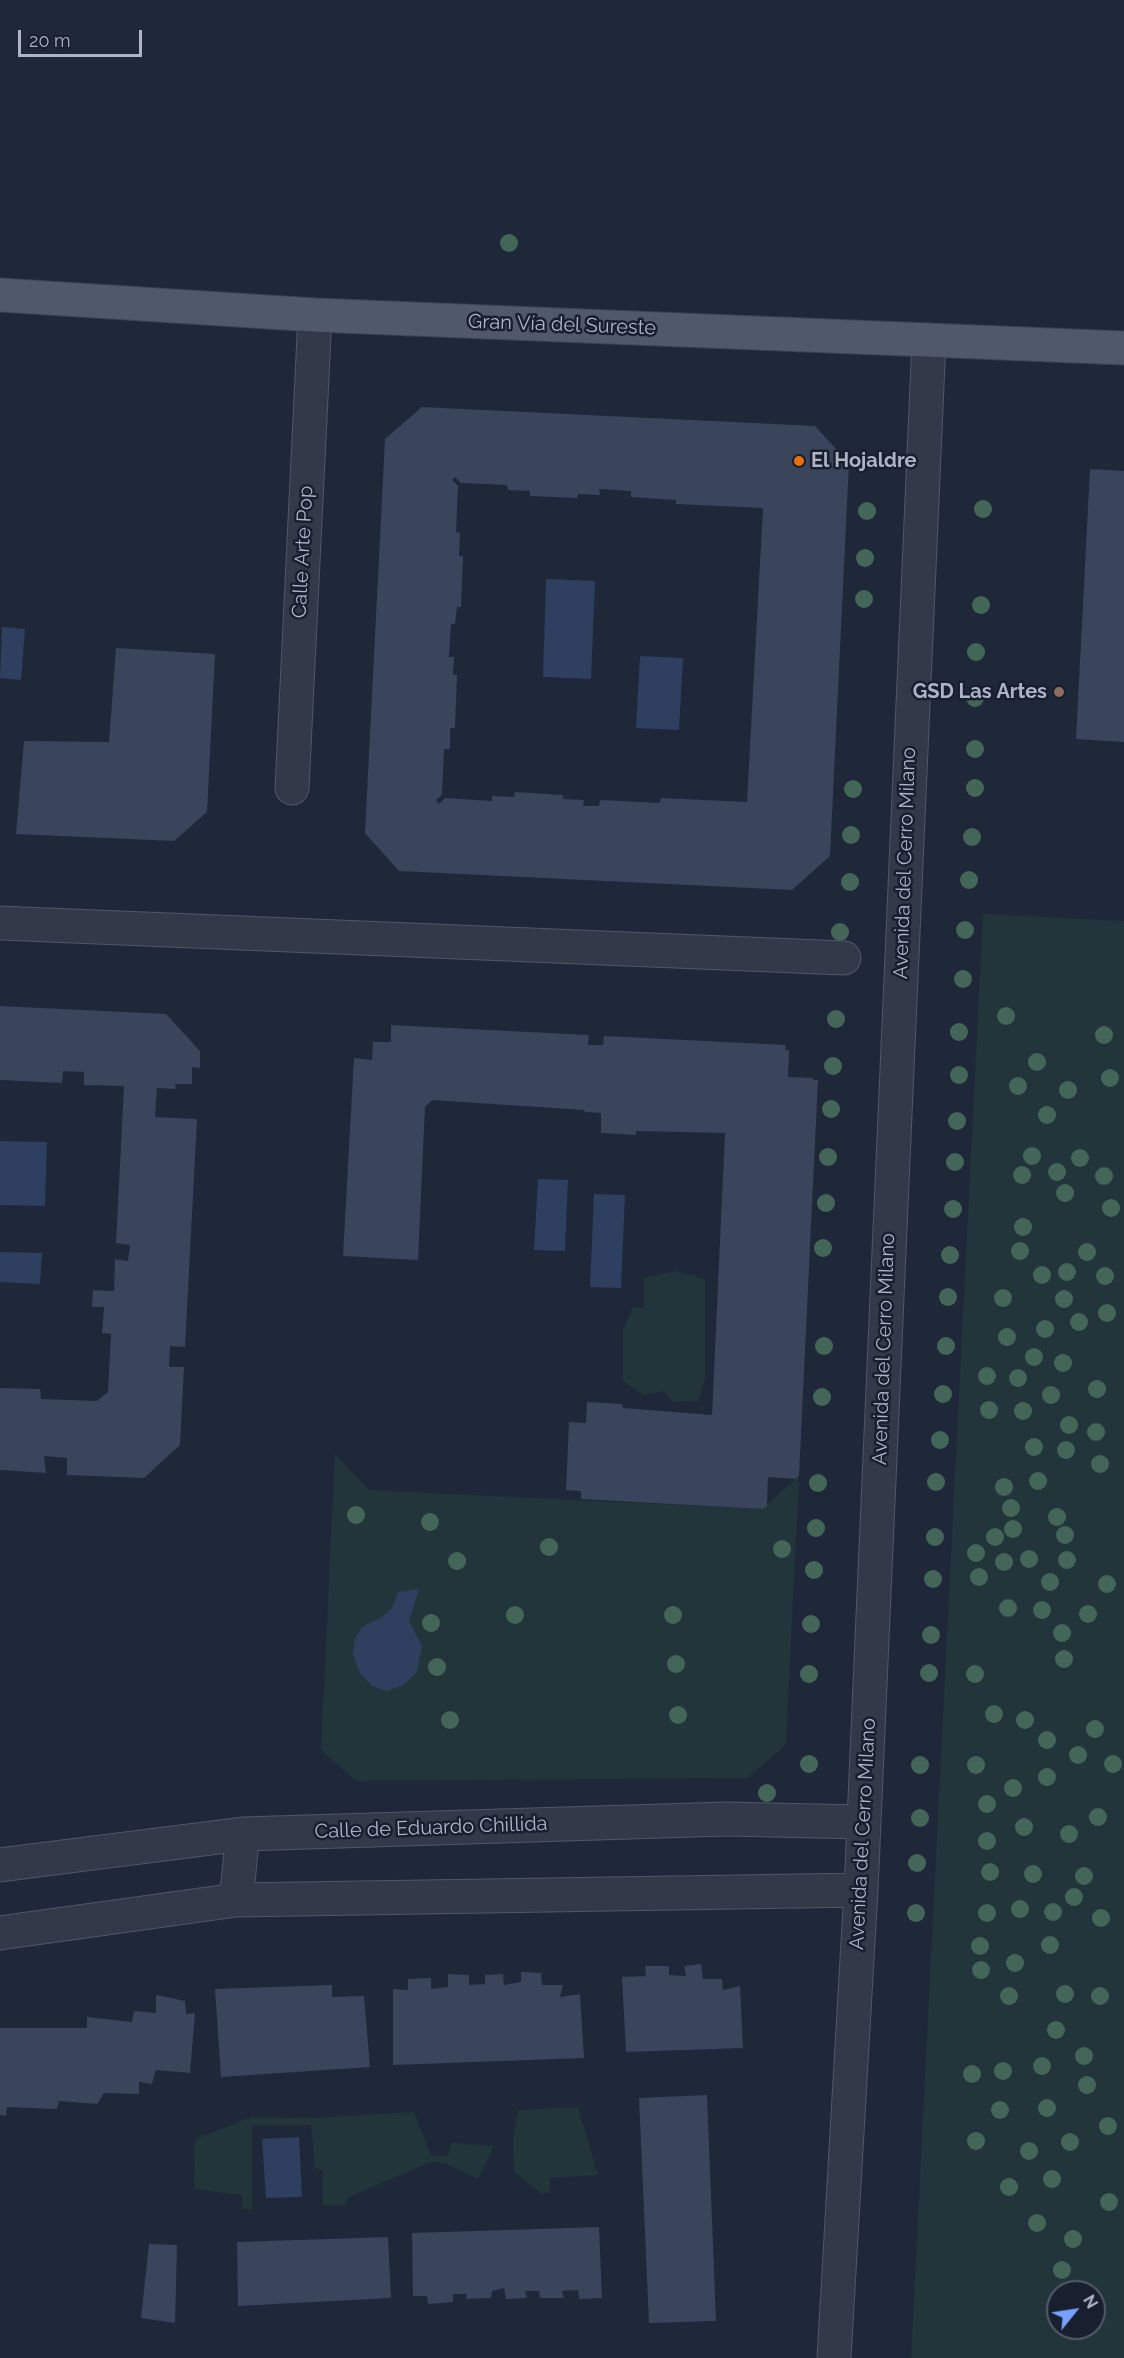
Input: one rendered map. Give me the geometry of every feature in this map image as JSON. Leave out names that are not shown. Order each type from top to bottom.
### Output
[{"type":"main road","name":"Gran Vía del Sureste","points":[[0,296],[315,315],[1124,348]]},
{"type":"street","name":"Calle Arte Pop","points":[[292,788],[315,315]]},
{"type":"street","name":"Avenida del Cerro Milano","points":[[834,2358],[861,1890],[929,340]]},
{"type":"street","points":[[0,923],[844,958]]},
{"type":"street","name":"Calle de Eduardo Chillida","points":[[0,1865],[243,1834],[726,1819],[863,1822]]},
{"type":"street","points":[[236,1900],[243,1834]]},
{"type":"street","points":[[0,1933],[236,1900],[861,1890]]},
{"type":"green space","points":[[983,914],[1124,921],[1124,2358],[911,2358]]},
{"type":"green space","points":[[676,1271],[705,1279],[705,1379],[698,1401],[673,1402],[663,1391],[643,1395],[623,1381],[623,1330],[633,1307],[644,1308],[644,1278]]},
{"type":"green space","points":[[335,1454],[369,1490],[762,1509],[799,1476],[786,1744],[748,1778],[356,1781],[321,1750]]},
{"type":"green space","points":[[578,2107],[598,2175],[550,2178],[549,2193],[542,2194],[514,2172],[513,2138],[518,2110]]},
{"type":"green space","points":[[414,2112],[431,2155],[448,2156],[451,2143],[494,2146],[478,2179],[445,2163],[430,2162],[347,2198],[346,2205],[323,2205],[323,2172],[315,2167],[311,2125],[252,2125],[252,2210],[243,2209],[242,2195],[194,2189],[195,2139],[252,2117],[310,2118]]},
{"type":"water","points":[[546,579],[595,581],[591,679],[543,677]]},
{"type":"water","points":[[2,627],[25,629],[21,680],[0,678]]},
{"type":"water","points":[[640,656],[683,658],[679,730],[636,728]]},
{"type":"water","points":[[0,1141],[47,1142],[45,1206],[0,1205]]},
{"type":"water","points":[[538,1179],[568,1180],[565,1251],[534,1250]]},
{"type":"water","points":[[594,1194],[625,1195],[621,1288],[590,1287]]},
{"type":"water","points":[[0,1252],[42,1253],[40,1284],[0,1282]]},
{"type":"water","points":[[419,1589],[409,1621],[422,1646],[417,1672],[404,1685],[386,1691],[372,1686],[359,1672],[353,1654],[355,1639],[362,1627],[382,1617],[392,1608],[398,1592]]},
{"type":"water","points":[[299,2137],[302,2197],[266,2198],[262,2139]]},
{"type":"building","points":[[422,407],[815,426],[849,463],[830,856],[792,890],[399,871],[365,833],[385,439]],"holes":[[[455,477],[461,483],[507,485],[508,490],[530,491],[530,496],[577,498],[578,494],[600,495],[599,489],[631,491],[631,497],[676,500],[676,504],[763,508],[747,802],[661,798],[660,803],[600,800],[599,806],[583,806],[584,800],[563,799],[563,795],[515,792],[514,797],[492,796],[492,801],[445,798],[439,804],[436,800],[442,795],[444,749],[450,749],[450,728],[455,728],[457,675],[453,675],[454,657],[449,657],[451,624],[455,624],[457,607],[461,607],[463,556],[459,556],[460,533],[456,532],[458,486],[452,480]]]},
{"type":"building","points":[[1090,469],[1124,471],[1124,742],[1076,739]]},
{"type":"building","points":[[116,648],[215,654],[207,812],[174,841],[16,834],[24,741],[109,742]]},
{"type":"building","points":[[0,1006],[166,1014],[200,1051],[200,1068],[192,1067],[192,1084],[175,1084],[176,1089],[157,1088],[155,1117],[197,1119],[185,1347],[170,1346],[169,1367],[184,1367],[180,1445],[144,1478],[67,1475],[67,1458],[44,1456],[46,1473],[0,1470],[0,1388],[40,1389],[41,1399],[97,1401],[108,1392],[111,1334],[102,1333],[104,1307],[92,1307],[93,1290],[114,1291],[115,1259],[128,1261],[130,1245],[116,1243],[124,1086],[84,1085],[84,1072],[63,1071],[62,1083],[0,1080]]},
{"type":"building","points":[[391,1025],[589,1035],[588,1045],[603,1045],[604,1036],[786,1045],[785,1050],[789,1050],[788,1077],[818,1080],[799,1476],[795,1479],[768,1477],[767,1506],[763,1509],[581,1499],[581,1491],[566,1490],[569,1422],[586,1423],[587,1402],[622,1404],[623,1408],[712,1415],[725,1133],[636,1131],[636,1135],[601,1133],[601,1113],[432,1100],[425,1107],[418,1260],[343,1256],[354,1058],[372,1060],[373,1042],[391,1042]]},
{"type":"building","points":[[701,1964],[703,1979],[722,1979],[723,1990],[740,1986],[743,2048],[626,2052],[622,1977],[646,1976],[645,1966],[669,1966],[669,1975],[686,1976],[684,1966]]},
{"type":"building","points":[[521,1972],[541,1973],[542,1985],[563,1985],[560,1997],[580,1994],[584,2058],[393,2065],[393,1989],[408,1990],[408,1979],[431,1978],[431,1989],[448,1987],[448,1974],[469,1975],[469,1985],[485,1984],[485,1975],[503,1974],[504,1985],[521,1982]]},
{"type":"building","points":[[332,1985],[332,1997],[364,1996],[370,2067],[221,2077],[215,1989]]},
{"type":"building","points":[[156,1995],[185,2001],[186,2014],[195,2013],[190,2073],[156,2070],[152,2084],[139,2082],[139,2094],[104,2093],[97,2104],[59,2101],[57,2109],[7,2107],[6,2116],[0,2115],[0,2028],[87,2028],[87,2017],[132,2022],[134,2011],[156,2013]]},
{"type":"building","points":[[707,2095],[716,2321],[649,2323],[639,2098]]},
{"type":"building","points":[[599,2227],[602,2298],[579,2299],[578,2290],[562,2291],[564,2298],[540,2298],[539,2291],[525,2291],[527,2298],[506,2299],[504,2288],[492,2291],[491,2298],[466,2299],[467,2294],[453,2294],[453,2302],[428,2304],[427,2296],[413,2296],[412,2233]]},
{"type":"building","points":[[388,2237],[391,2298],[238,2306],[237,2242]]},
{"type":"building","points":[[149,2244],[177,2245],[175,2323],[141,2318]]},
{"type":"place","name":"El Hojaldre","points":[[799,461]]},
{"type":"place","name":"GSD Las Artes","points":[[1059,692]]}]
